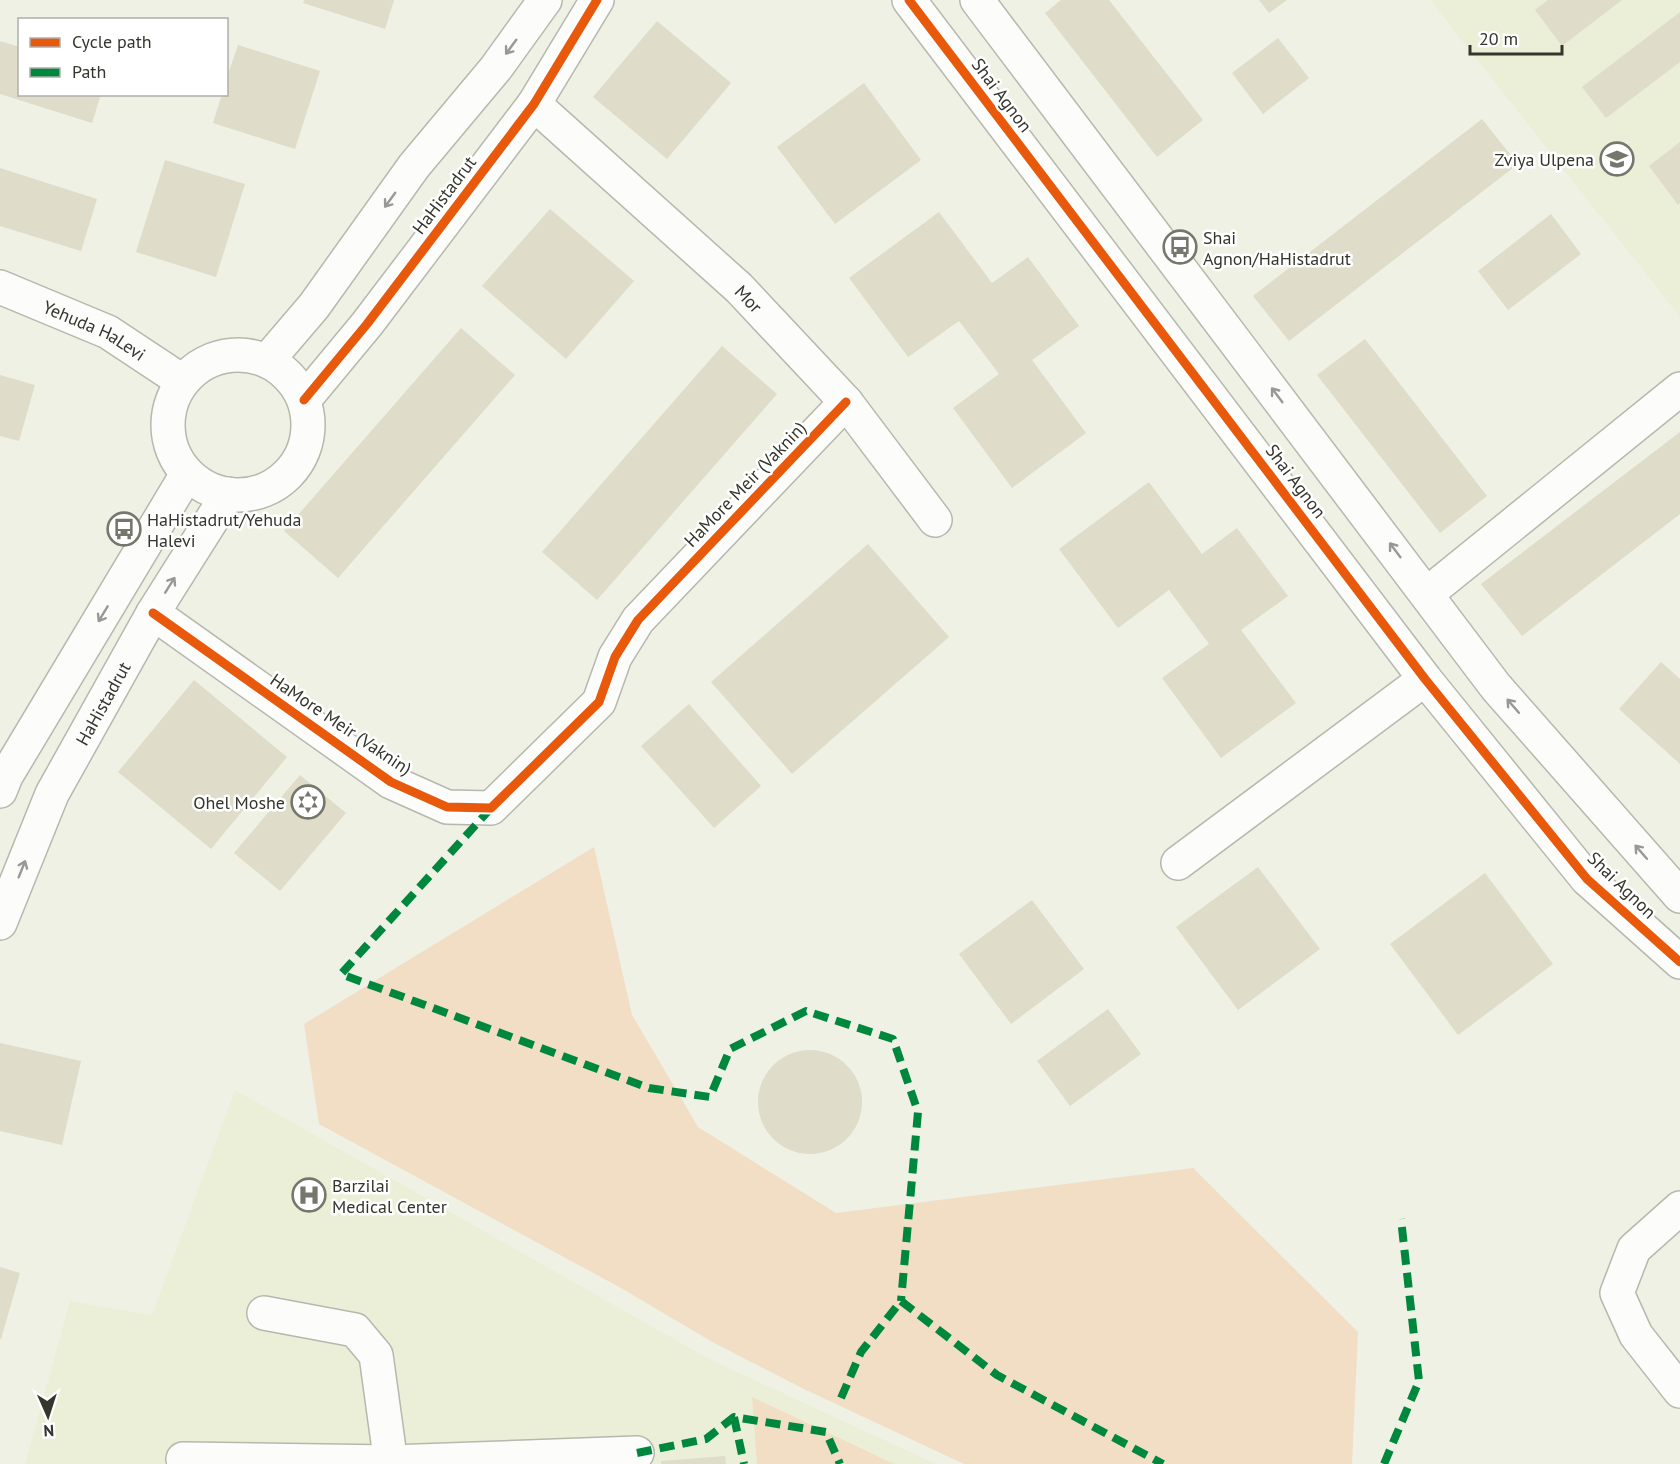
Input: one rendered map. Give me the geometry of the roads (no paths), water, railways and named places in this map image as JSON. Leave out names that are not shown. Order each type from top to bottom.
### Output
[{"type":"street","points":[[267,361],[314,306],[414,166],[496,68],[545,0]]},
{"type":"street","name":"HaHistadrut","points":[[304,400],[367,324],[534,104],[597,0]]},
{"type":"street","name":"Shai Agnon","points":[[909,0],[1425,679],[1587,879],[1680,962]]},
{"type":"street","name":"Shai Agnon","points":[[976,0],[1428,593],[1496,687],[1680,896]]},
{"type":"street","name":"Mor","points":[[534,104],[739,288],[846,402],[936,520]]},
{"type":"street","name":"Yehuda HaLevi","points":[[0,287],[108,332],[182,381]]},
{"type":"street","points":[[244,355],[267,361],[295,384],[304,400],[308,418],[308,436],[302,453],[293,469],[280,482],[264,490],[246,495],[228,494],[206,487],[187,474],[176,458],[168,439],[167,418],[172,399],[182,381],[200,366],[221,357],[244,355]]},
{"type":"street","points":[[1428,593],[1680,389]]},
{"type":"street","name":"HaMore Meir (Vaknin)","points":[[153,613],[391,782],[447,807],[492,808],[599,702],[615,657],[638,620],[846,402]]},
{"type":"street","points":[[2,780],[187,474]]},
{"type":"street","name":"HaHistadrut","points":[[0,923],[52,794],[153,613],[228,494]]},
{"type":"street","points":[[1178,863],[1425,679]]},
{"type":"street","points":[[1680,1208],[1634,1249],[1617,1293],[1636,1335],[1680,1391]]},
{"type":"street","points":[[264,1313],[355,1330],[376,1355],[391,1463]]},
{"type":"street","points":[[183,1459],[391,1463],[637,1453]]},
{"type":"place","name":"Zviya Ulpena","points":[[1617,159]]},
{"type":"place","name":"Shai Agnon/HaHistadrut","points":[[1180,247]]},
{"type":"place","name":"HaHistadrut/Yehuda Halevi","points":[[124,529]]},
{"type":"place","name":"Ohel Moshe","points":[[308,802]]},
{"type":"place","name":"Barzilai Medical Center","points":[[309,1195]]}]
